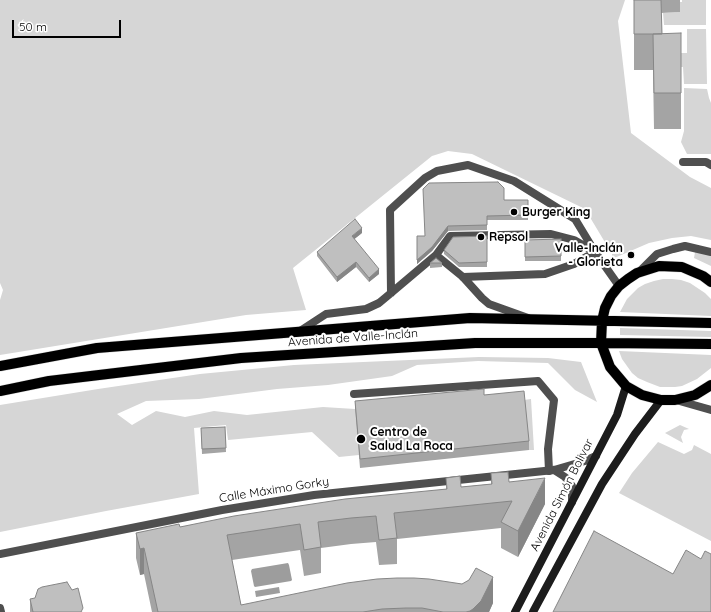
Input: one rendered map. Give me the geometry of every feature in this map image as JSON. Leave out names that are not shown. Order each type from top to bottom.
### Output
[{"type":"main road","points":[[711,282],[703,276],[682,267],[659,266],[637,273],[619,286],[611,296],[605,308],[602,321],[601,343],[610,367],[626,386],[642,395],[661,400],[675,400],[695,395],[711,385]]},
{"type":"main road","name":"Avenida de Valle-Inclán","points":[[0,366],[96,348],[470,318],[711,323]]},
{"type":"main road","name":"Avenida de Valle-Inclán","points":[[0,391],[49,381],[240,358],[475,343],[711,344]]},
{"type":"main road","name":"Avenida Simón Bolivar","points":[[515,612],[617,415],[626,386]]},
{"type":"main road","points":[[533,612],[602,484],[635,434],[661,400]]},
{"type":"street","points":[[683,162],[706,162],[711,165]]},
{"type":"street","points":[[391,294],[390,210],[425,178],[438,171],[468,165],[514,181],[575,219],[595,252],[619,286]]},
{"type":"street","points":[[300,331],[326,314],[366,309],[379,303],[436,255],[450,236],[486,234],[551,234],[574,240],[595,252]]},
{"type":"street","points":[[637,273],[657,254],[672,249],[685,246],[711,252]]},
{"type":"street","points":[[463,277],[545,274],[574,264],[595,252]]},
{"type":"street","points":[[436,255],[463,277],[489,304],[533,319]]},
{"type":"street","points":[[354,394],[538,381],[554,400],[548,449],[552,471],[565,477],[572,486],[572,502]]},
{"type":"street","points":[[675,400],[711,410]]},
{"type":"street","name":"Calle Máximo Gorky","points":[[0,554],[222,510],[314,495],[552,471],[596,456]]},
{"type":"street","points":[[0,608],[1,612]]},
{"type":"shaded area","points":[[0,0],[625,0],[618,21],[631,133],[690,177],[711,188],[711,240],[691,236],[672,238],[649,243],[612,259],[612,254],[585,209],[472,154],[448,151],[432,156],[293,268],[306,310],[246,315],[0,355],[0,300],[3,290],[0,283]]},
{"type":"shaded area","points":[[682,0],[706,0],[706,25],[664,25],[663,13],[680,12],[680,2],[682,2]]},
{"type":"shaded area","points":[[687,29],[706,29],[707,84],[684,84],[683,67],[673,67],[673,53],[687,53]]},
{"type":"shaded area","points":[[684,88],[707,89],[711,103],[711,154],[687,154],[681,142],[684,131]]},
{"type":"shaded area","points":[[695,252],[711,255],[711,266],[694,258]]},
{"type":"shaded area","points":[[663,279],[681,280],[690,283],[705,293],[711,299],[711,316],[620,312],[627,299],[638,288],[645,284]]},
{"type":"shaded area","points":[[620,328],[711,331],[711,337],[620,335]]},
{"type":"shaded area","points":[[619,351],[711,355],[711,368],[697,379],[682,386],[660,387],[638,378],[632,373],[622,359]]},
{"type":"shaded area","points":[[479,357],[548,358],[581,362],[597,402],[575,390],[548,363],[478,361],[417,365],[392,376],[328,385],[277,389],[199,399],[146,401],[117,414],[132,425],[156,411],[185,417],[214,411],[247,415],[323,407],[355,409],[359,455],[339,457],[312,432],[228,440],[226,425],[194,428],[199,494],[0,532],[0,405],[200,374],[294,365]]},
{"type":"shaded area","points":[[531,399],[534,450],[529,450],[524,400]]},
{"type":"shaded area","points":[[680,425],[689,429],[684,430],[681,437],[683,443],[665,433]]},
{"type":"shaded area","points":[[658,442],[684,454],[692,450],[694,445],[711,454],[711,541],[619,493],[632,473]]},
{"type":"shaded area","points":[[288,563],[291,581],[254,586],[251,571],[252,569]]},
{"type":"shaded area","points":[[279,587],[280,593],[256,597],[255,591]]},
{"type":"building","points":[[634,0],[661,0],[662,34],[634,34]]},
{"type":"building","points":[[681,33],[681,93],[654,93],[653,34]]},
{"type":"building","points":[[498,182],[504,188],[504,200],[528,200],[528,215],[487,216],[487,225],[448,226],[432,247],[417,260],[417,236],[425,236],[423,189],[429,183]]},
{"type":"building","points":[[355,219],[362,228],[352,236],[379,269],[369,278],[356,262],[337,277],[317,252]]},
{"type":"building","points":[[487,236],[487,262],[459,263],[444,250],[453,237]]},
{"type":"building","points":[[561,239],[561,256],[525,257],[525,240]]},
{"type":"building","points":[[436,258],[442,263],[430,263]]},
{"type":"building","points":[[484,389],[484,395],[524,391],[529,441],[360,459],[355,401]]},
{"type":"building","points":[[225,427],[226,448],[202,449],[201,428]]},
{"type":"building","points":[[508,472],[509,482],[545,478],[518,531],[501,522],[512,501],[394,513],[397,538],[379,540],[376,516],[318,522],[321,547],[304,550],[300,524],[227,535],[241,605],[347,583],[377,579],[414,578],[462,584],[469,580],[476,568],[493,577],[481,601],[473,609],[466,612],[443,612],[422,608],[406,608],[382,609],[363,612],[158,612],[144,548],[140,549],[136,533],[179,524],[180,527],[234,516],[345,499],[447,489],[446,478],[460,476],[461,487],[492,484],[491,473]]},
{"type":"building","points":[[594,531],[673,574],[686,550],[701,559],[705,551],[711,554],[711,612],[553,612]]},
{"type":"building","points":[[67,582],[72,590],[78,588],[83,608],[81,612],[33,612],[30,599],[35,598],[38,589]]},
{"type":"place","name":"Burger King","points":[[514,212]]},
{"type":"place","name":"Repsol","points":[[481,237]]},
{"type":"place","name":"Valle-Inclán - Glorieta","points":[[631,255]]},
{"type":"place","name":"Centro de Salud La Roca","points":[[361,439]]}]
